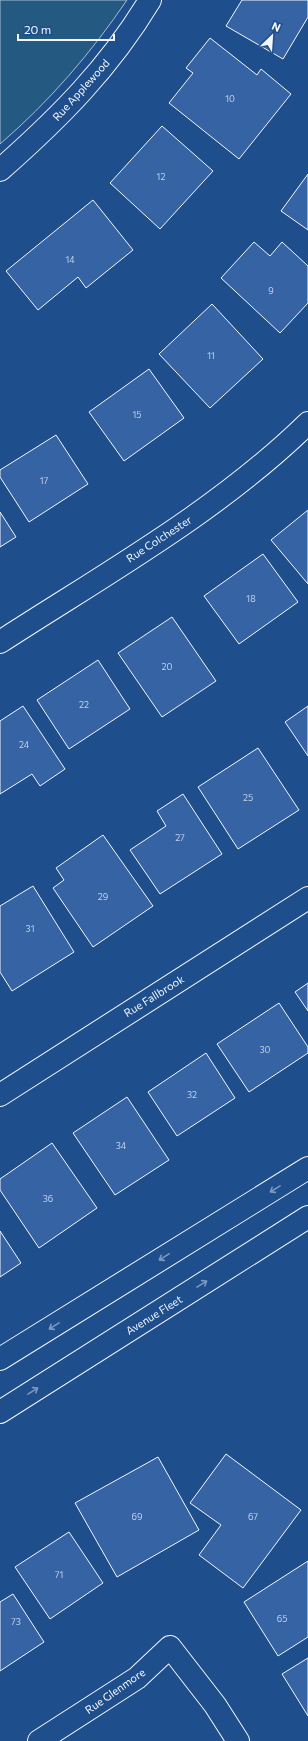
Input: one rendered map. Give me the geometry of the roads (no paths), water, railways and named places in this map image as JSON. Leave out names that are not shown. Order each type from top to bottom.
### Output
[{"type":"street","name":"Rue Applewood","points":[[0,170],[33,141],[83,91],[123,40],[150,0]]},
{"type":"street","name":"Rue Colchester","points":[[0,642],[194,517],[248,476],[308,423]]},
{"type":"street","name":"Rue Fallbrook","points":[[0,1095],[308,898]]},
{"type":"street","points":[[0,1359],[308,1168]]},
{"type":"street","name":"Avenue Fleet","points":[[0,1412],[308,1217]]},
{"type":"street","name":"Rue Glenmore","points":[[39,1741],[137,1678],[170,1647],[215,1705],[238,1741]]}]
